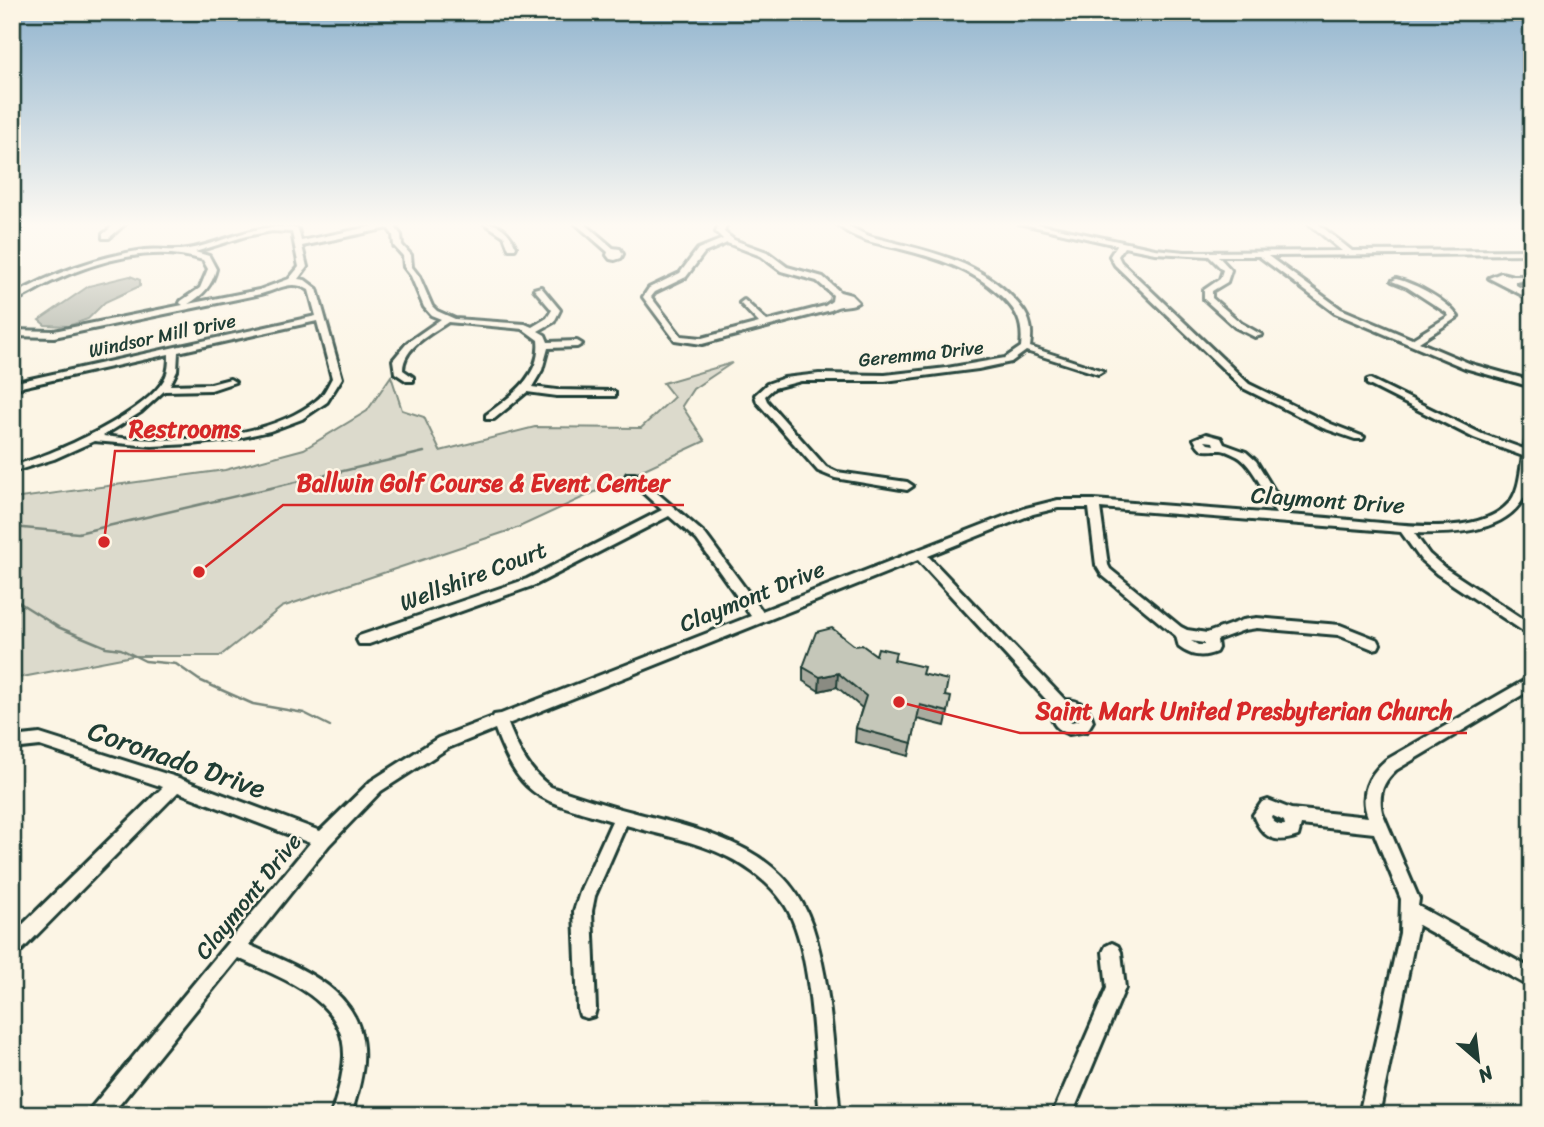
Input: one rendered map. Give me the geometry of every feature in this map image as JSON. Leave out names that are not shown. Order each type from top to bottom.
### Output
[{"type":"street","points":[[12,300],[54,276]]},
{"type":"street","points":[[172,310],[195,297],[210,276]]},
{"type":"street","points":[[292,281],[297,276]]},
{"type":"street","points":[[415,276],[428,307],[434,313],[447,319],[533,330],[542,337],[544,345],[537,376],[527,389],[489,417]]},
{"type":"street","points":[[636,294],[649,295],[682,276]]},
{"type":"street","points":[[649,295],[675,335],[690,341],[766,325],[828,308],[836,299],[820,279],[808,276]]},
{"type":"street","points":[[978,276],[989,281],[1025,319],[1028,332],[1025,348],[1098,371]]},
{"type":"street","points":[[1131,276],[1241,382],[1327,426],[1359,437]]},
{"type":"street","points":[[1225,276],[1224,280],[1208,290],[1208,299],[1238,325],[1258,335]]},
{"type":"street","points":[[1290,276],[1338,311],[1483,372],[1532,384]]},
{"type":"street","points":[[1532,278],[1512,282],[1532,298]]},
{"type":"street","points":[[12,333],[54,334],[261,292],[292,281],[302,282],[313,289],[337,378],[333,392],[307,414],[266,430],[230,436],[140,444],[93,438]]},
{"type":"street","points":[[1396,281],[1410,285],[1450,311],[1454,317],[1411,343]]},
{"type":"street","points":[[533,330],[551,320],[556,310],[538,289]]},
{"type":"street","points":[[195,297],[207,303]]},
{"type":"street","points":[[744,303],[766,325]]},
{"type":"street","name":"Windsor Mill Drive","points":[[12,386],[320,318]]},
{"type":"street","points":[[410,379],[398,371],[398,360],[411,344],[447,319]]},
{"type":"street","points":[[544,345],[577,344]]},
{"type":"street","name":"Geremma Drive","points":[[907,485],[835,475],[822,469],[762,402],[760,395],[766,388],[805,378],[884,378],[998,362],[1013,358],[1025,348]]},
{"type":"street","points":[[12,469],[57,456],[93,438],[148,401],[172,371],[173,351]]},
{"type":"street","points":[[1370,382],[1478,436],[1529,454]]},
{"type":"street","points":[[161,388],[211,387],[230,383]]},
{"type":"street","points":[[527,389],[557,393],[612,394]]},
{"type":"street","name":"Claymont Drive","points":[[99,1115],[323,840],[376,786],[443,743],[1039,508],[1058,504],[1094,504],[1405,529],[1460,528],[1499,515],[1520,495],[1532,437]]},
{"type":"street","points":[[1220,446],[1242,454],[1252,463],[1284,519]]},
{"type":"street","points":[[631,476],[713,551],[760,618]]},
{"type":"street","points":[[1094,504],[1102,565],[1106,572],[1182,634],[1184,643],[1197,651],[1211,648],[1210,638],[1243,625],[1257,623],[1340,630],[1373,644]]},
{"type":"street","name":"Wellshire Court","points":[[364,640],[531,582],[671,510]]},
{"type":"street","points":[[1405,529],[1425,557],[1441,571],[1532,632]]},
{"type":"street","points":[[919,554],[1062,707]]},
{"type":"street","points":[[1370,1115],[1409,933],[1410,911],[1404,880],[1371,802],[1373,789],[1383,772],[1532,681]]},
{"type":"street","points":[[499,719],[517,766],[536,787],[546,793],[622,817],[727,847],[760,865],[784,891],[802,923],[808,942],[830,1115]]},
{"type":"street","name":"Coronado Drive","points":[[12,743],[40,740],[176,784],[323,840]]},
{"type":"street","points":[[12,948],[176,784]]},
{"type":"street","points":[[1291,816],[1381,826]]},
{"type":"street","points":[[587,1009],[583,911],[587,895],[622,817]]},
{"type":"street","points":[[1410,911],[1532,979]]},
{"type":"street","points":[[236,948],[324,991],[343,1014],[355,1049],[353,1069],[341,1115]]},
{"type":"street","points":[[1062,1115],[1116,988],[1112,952]]},
{"type":"shaded area","points":[[130,276],[140,280],[140,286],[105,302],[88,319],[68,326],[45,325],[39,320],[89,286]]},
{"type":"shaded area","points":[[732,363],[693,389],[682,406],[705,441],[517,528],[282,607],[220,656],[132,656],[12,679],[12,499],[225,470],[304,449],[367,411],[391,376],[402,410],[424,417],[440,451],[535,427],[641,428],[674,397],[663,383]]},
{"type":"building","points":[[832,628],[855,646],[862,645],[876,655],[878,648],[896,652],[894,660],[924,667],[922,674],[948,680],[945,696],[951,697],[948,712],[920,705],[912,743],[856,728],[866,696],[838,673],[820,677],[803,667],[816,632]]},
{"type":"waterway","points":[[12,527],[78,533],[424,452]]},
{"type":"waterway","points":[[12,598],[58,627],[106,647],[121,649],[145,661],[176,664],[199,680],[253,704],[304,713],[330,726]]},
{"type":"place","name":"Restrooms","points":[[104,542]]},
{"type":"place","name":"Ballwin Golf Course & Event Center","points":[[199,572]]},
{"type":"place","name":"Saint Mark United Presbyterian Church","points":[[899,702]]}]
